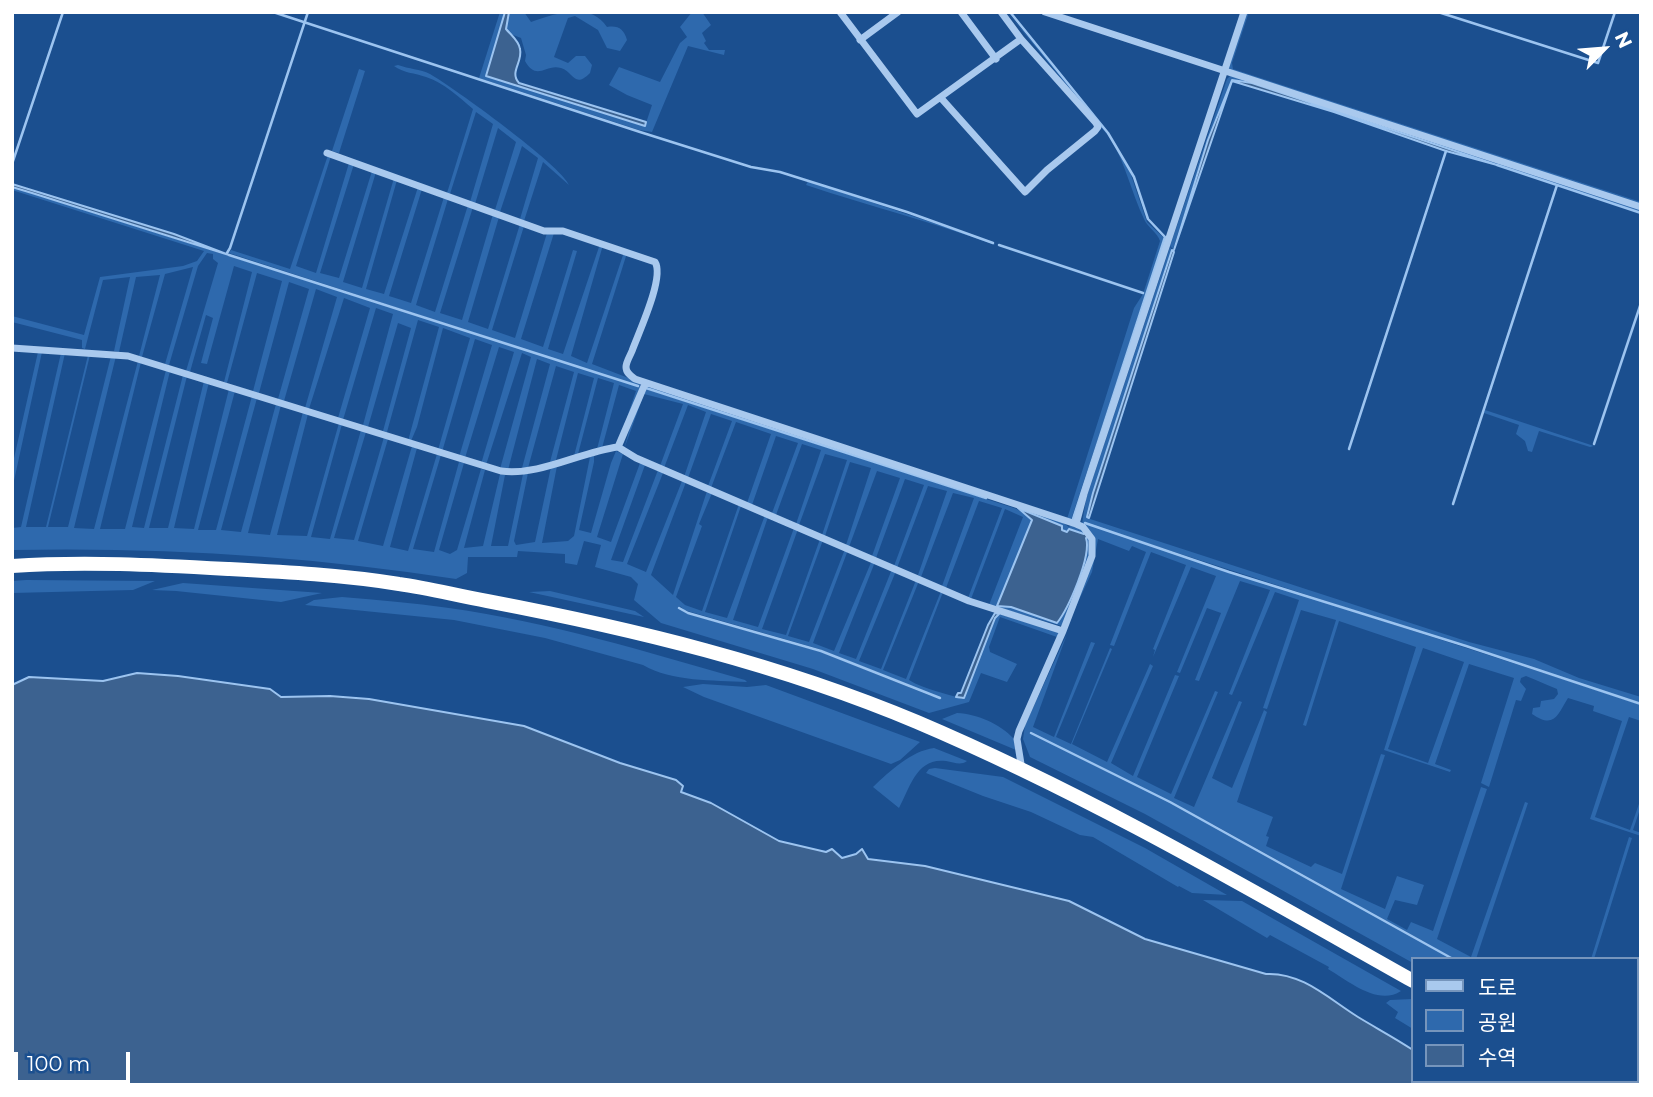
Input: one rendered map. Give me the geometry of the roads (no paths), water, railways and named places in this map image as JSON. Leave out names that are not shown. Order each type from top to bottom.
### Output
[{"type":"highway","points":[[12,566],[130,563],[316,575],[400,584],[524,608],[726,654],[897,714],[1022,770],[1164,842],[1412,980]]},
{"type":"street","points":[[840,12],[916,114],[1021,39]]},
{"type":"street","points":[[878,12],[885,22]]},
{"type":"street","points":[[860,40],[898,12]]},
{"type":"street","points":[[961,12],[996,59]]},
{"type":"street","points":[[941,97],[1025,192],[1098,127],[1021,39],[1001,12]]},
{"type":"street","points":[[1045,12],[1641,207]]},
{"type":"street","points":[[1076,524],[1110,413],[1244,12]]},
{"type":"street","points":[[327,153],[544,231],[563,232],[655,262],[658,270],[648,308],[626,365],[629,376],[645,384],[1076,524],[1088,532],[1092,539],[1092,556],[1063,631],[1019,731],[1017,739],[1022,770]]},
{"type":"street","points":[[12,348],[128,355],[501,471],[535,468],[618,447],[636,458],[969,601],[1063,631]]},
{"type":"street","points":[[618,447],[645,384]]},
{"type":"water","points":[[505,12],[509,12],[506,29],[520,49],[515,75],[519,83],[646,122],[645,126],[486,76]]},
{"type":"water","points":[[1232,80],[1252,83],[1497,165],[1232,81],[1174,250],[1208,140]]},
{"type":"water","points":[[12,184],[174,234],[229,255],[12,187]]},
{"type":"water","points":[[1172,250],[1174,252],[1089,518],[1087,517],[1093,493]]},
{"type":"water","points":[[1018,508],[1062,526],[1062,530],[1067,532],[1069,529],[1089,534],[1086,538],[1086,557],[1078,582],[1057,623],[1011,607],[997,606],[1032,520]]},
{"type":"water","points":[[995,613],[999,614],[995,618],[964,698],[956,697],[961,693]]},
{"type":"water","points":[[137,673],[178,676],[270,689],[281,697],[330,696],[369,699],[524,726],[620,763],[676,780],[683,786],[681,792],[711,803],[779,841],[826,852],[832,849],[842,858],[862,849],[868,859],[925,866],[1069,901],[1145,939],[1266,974],[1291,977],[1315,988],[1412,1049],[1412,1083],[1451,1085],[12,1085],[12,685],[29,677],[103,681]]},
{"type":"waterway","points":[[12,164],[63,12]]},
{"type":"waterway","points":[[273,12],[640,132],[907,212],[993,243]]},
{"type":"waterway","points":[[227,253],[308,12]]},
{"type":"waterway","points":[[1010,12],[1108,133],[1134,177],[1148,219],[1165,237],[1073,519]]},
{"type":"waterway","points":[[1438,12],[1598,63],[1615,12]]},
{"type":"waterway","points":[[1349,449],[1446,151]]},
{"type":"waterway","points":[[1497,165],[1641,213]]},
{"type":"waterway","points":[[1453,504],[1557,185]]},
{"type":"waterway","points":[[999,245],[1143,293]]},
{"type":"waterway","points":[[229,255],[638,386]]},
{"type":"waterway","points":[[1594,444],[1641,303]]},
{"type":"waterway","points":[[646,388],[986,498]]},
{"type":"waterway","points":[[1085,523],[1641,704]]},
{"type":"waterway","points":[[679,608],[688,613],[821,651],[940,698]]},
{"type":"waterway","points":[[1031,733],[1170,802],[1449,957]]}]
